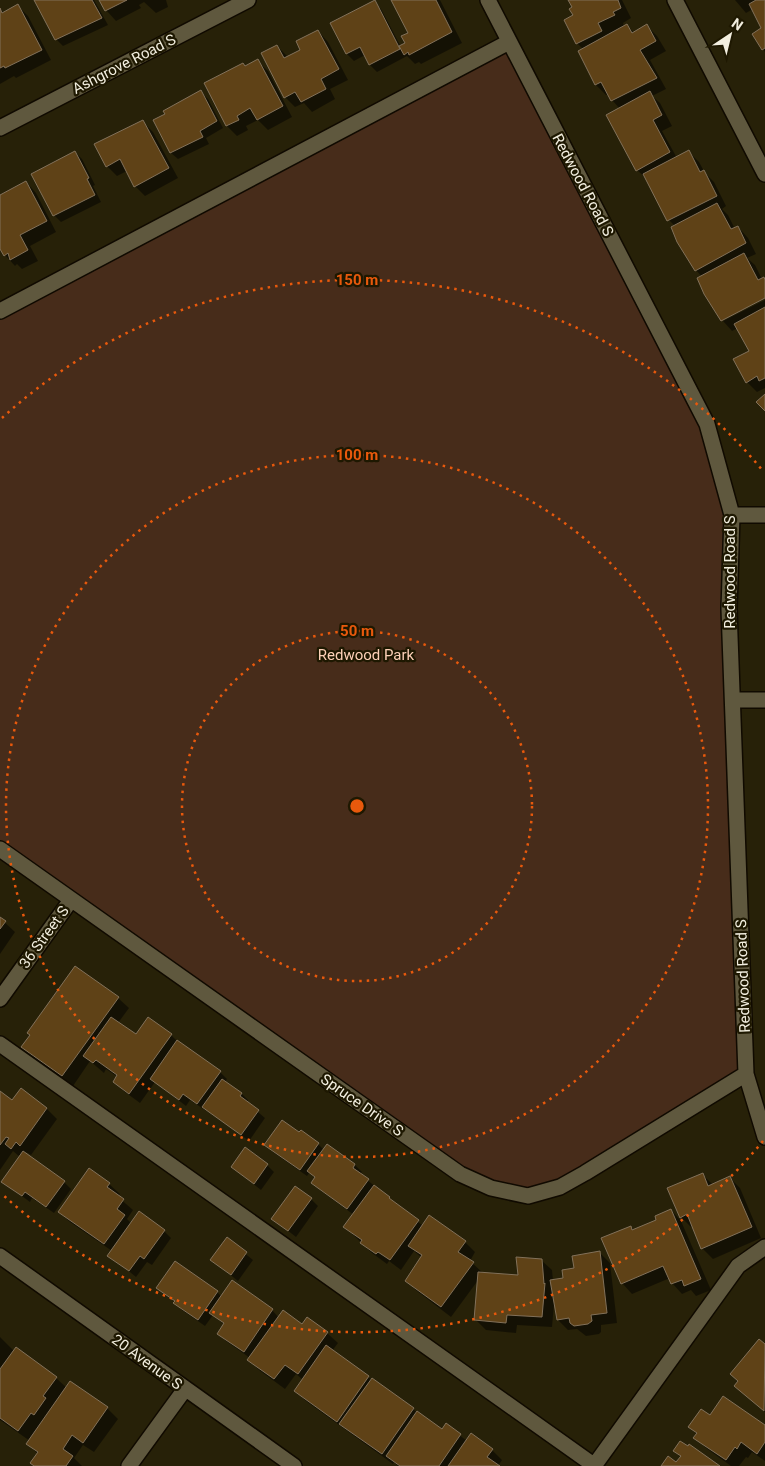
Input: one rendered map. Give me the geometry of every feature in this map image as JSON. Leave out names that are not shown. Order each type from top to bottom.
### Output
[{"type":"street","name":"Ashgrove Road S","points":[[0,128],[248,0]]},
{"type":"street","name":"Redwood Road S","points":[[488,0],[707,424],[732,515],[730,609],[746,1074],[765,1136]]},
{"type":"street","points":[[675,0],[765,174]]},
{"type":"street","points":[[0,311],[509,42]]},
{"type":"street","points":[[732,515],[765,515]]},
{"type":"street","points":[[733,700],[765,700]]},
{"type":"street","name":"Spruce Drive S","points":[[0,850],[460,1174],[492,1188],[528,1196],[560,1187],[586,1173],[746,1074]]},
{"type":"street","name":"36 Street S","points":[[0,999],[72,900]]},
{"type":"street","points":[[0,1044],[594,1466],[738,1266],[765,1246]]},
{"type":"street","name":"20 Avenue S","points":[[0,1256],[294,1466]]},
{"type":"street","points":[[129,1466],[185,1389]]},
{"type":"green space","name":"Redwood Park","points":[[511,47],[707,424],[732,515],[746,1074],[585,1173],[528,1196],[491,1188],[0,849],[0,304]]},
{"type":"building","points":[[34,0],[92,0],[102,18],[55,40]]},
{"type":"building","points":[[99,0],[127,0],[105,11]]},
{"type":"building","points":[[375,0],[400,49],[369,65],[360,47],[346,54],[330,23]]},
{"type":"building","points":[[391,0],[436,0],[452,32],[409,55],[408,52],[404,55],[399,46],[405,43],[401,36],[408,33]]},
{"type":"building","points":[[568,0],[618,0],[621,8],[613,12],[615,15],[598,23],[602,31],[576,44],[564,20],[573,15],[569,9],[572,7]]},
{"type":"building","points":[[756,0],[765,0],[765,48],[762,50],[752,34],[761,28],[749,4]]},
{"type":"building","points":[[18,4],[42,50],[5,68],[4,66],[0,68],[0,8],[2,13]]},
{"type":"building","points":[[627,24],[632,33],[647,24],[656,41],[640,50],[657,78],[611,101],[601,82],[595,85],[578,51]]},
{"type":"building","points":[[318,30],[339,69],[321,79],[326,89],[301,102],[295,92],[284,98],[261,53],[277,45],[284,58],[300,50],[296,41]]},
{"type":"building","points":[[258,59],[283,106],[257,120],[250,108],[237,116],[239,120],[226,126],[204,83],[243,63],[245,66]]},
{"type":"building","points":[[201,90],[217,121],[200,131],[203,137],[170,153],[153,120],[165,114],[163,111]]},
{"type":"building","points":[[650,91],[662,115],[653,120],[670,152],[636,171],[606,115]]},
{"type":"building","points":[[143,120],[169,168],[134,187],[120,159],[106,167],[94,144]]},
{"type":"building","points":[[689,150],[700,172],[704,170],[717,196],[667,221],[643,174]]},
{"type":"building","points":[[75,151],[89,178],[87,179],[95,195],[53,216],[31,174]]},
{"type":"building","points":[[26,181],[47,221],[20,235],[28,250],[10,260],[8,253],[4,256],[0,249],[0,195]]},
{"type":"building","points":[[717,203],[731,229],[738,226],[746,243],[695,271],[677,242],[671,227]]},
{"type":"building","points":[[744,253],[758,280],[764,277],[765,298],[721,321],[704,294],[697,278]]},
{"type":"building","points":[[765,307],[765,378],[759,381],[757,376],[746,383],[733,359],[749,351],[734,324]]},
{"type":"building","points":[[765,394],[765,411],[756,402]]},
{"type":"building","points":[[0,917],[6,921],[0,929]]},
{"type":"building","points":[[75,966],[119,997],[62,1076],[21,1047],[30,1035],[27,1033]]},
{"type":"building","points":[[111,1017],[136,1034],[148,1017],[172,1034],[129,1094],[113,1082],[117,1075],[96,1060],[93,1063],[83,1056]]},
{"type":"building","points":[[177,1040],[221,1071],[197,1104],[183,1094],[179,1100],[150,1079]]},
{"type":"building","points":[[222,1079],[242,1093],[240,1096],[259,1110],[241,1135],[202,1107]]},
{"type":"building","points":[[21,1088],[47,1108],[20,1146],[16,1142],[11,1149],[5,1144],[9,1138],[6,1137],[0,1145],[0,1091],[12,1100]]},
{"type":"building","points":[[282,1120],[299,1132],[301,1130],[319,1143],[300,1170],[264,1145]]},
{"type":"building","points":[[327,1144],[355,1164],[353,1168],[369,1179],[347,1209],[311,1183],[315,1177],[307,1171]]},
{"type":"building","points":[[245,1147],[268,1164],[254,1184],[231,1167]]},
{"type":"building","points":[[23,1151],[65,1181],[46,1207],[25,1192],[22,1196],[1,1182]]},
{"type":"building","points":[[89,1168],[110,1183],[107,1187],[124,1199],[117,1209],[125,1215],[104,1244],[58,1212]]},
{"type":"building","points":[[703,1173],[708,1186],[730,1176],[752,1227],[701,1249],[687,1214],[680,1218],[667,1188]]},
{"type":"building","points":[[374,1185],[419,1220],[390,1260],[378,1252],[376,1254],[360,1243],[362,1240],[343,1227]]},
{"type":"building","points":[[295,1186],[312,1198],[288,1231],[271,1219]]},
{"type":"building","points":[[671,1209],[701,1279],[684,1286],[682,1280],[671,1284],[663,1266],[621,1284],[601,1238],[631,1226],[632,1230],[656,1220],[655,1216]]},
{"type":"building","points":[[139,1211],[165,1230],[144,1259],[140,1256],[129,1271],[107,1256]]},
{"type":"building","points":[[429,1215],[466,1241],[458,1252],[474,1262],[441,1307],[405,1281],[422,1255],[408,1246]]},
{"type":"building","points":[[227,1237],[247,1252],[231,1275],[210,1260]]},
{"type":"building","points":[[600,1251],[607,1313],[591,1315],[592,1321],[588,1324],[574,1326],[570,1323],[569,1318],[557,1320],[550,1280],[563,1278],[562,1270],[574,1268],[572,1256]]},
{"type":"building","points":[[516,1257],[542,1259],[545,1283],[542,1317],[507,1315],[506,1323],[474,1320],[478,1272],[518,1275]]},
{"type":"building","points":[[175,1261],[218,1291],[198,1320],[173,1303],[175,1301],[156,1288]]},
{"type":"building","points":[[232,1280],[273,1309],[244,1352],[217,1334],[224,1323],[209,1313]]},
{"type":"building","points":[[283,1310],[302,1324],[307,1317],[328,1332],[298,1374],[285,1365],[274,1379],[247,1360]]},
{"type":"building","points":[[759,1339],[765,1344],[764,1411],[734,1386],[738,1381],[730,1374]]},
{"type":"building","points":[[326,1345],[369,1376],[337,1422],[294,1391]]},
{"type":"building","points":[[16,1347],[57,1377],[43,1396],[46,1398],[34,1415],[31,1413],[18,1431],[0,1418],[0,1369]]},
{"type":"building","points":[[372,1378],[414,1408],[382,1454],[339,1424]]},
{"type":"building","points":[[70,1381],[108,1407],[83,1443],[72,1435],[63,1449],[73,1456],[66,1466],[34,1466],[30,1463],[38,1452],[26,1444]]},
{"type":"building","points":[[723,1396],[765,1425],[765,1442],[757,1454],[741,1442],[726,1460],[693,1438],[697,1433],[688,1427],[701,1409],[710,1415]]},
{"type":"building","points":[[417,1411],[442,1429],[446,1423],[461,1434],[439,1466],[400,1466],[386,1456]]},
{"type":"building","points":[[471,1433],[493,1449],[487,1457],[500,1466],[448,1466]]},
{"type":"building","points":[[680,1441],[688,1446],[689,1444],[720,1466],[661,1466],[668,1456],[676,1462],[681,1456],[673,1451]]}]
